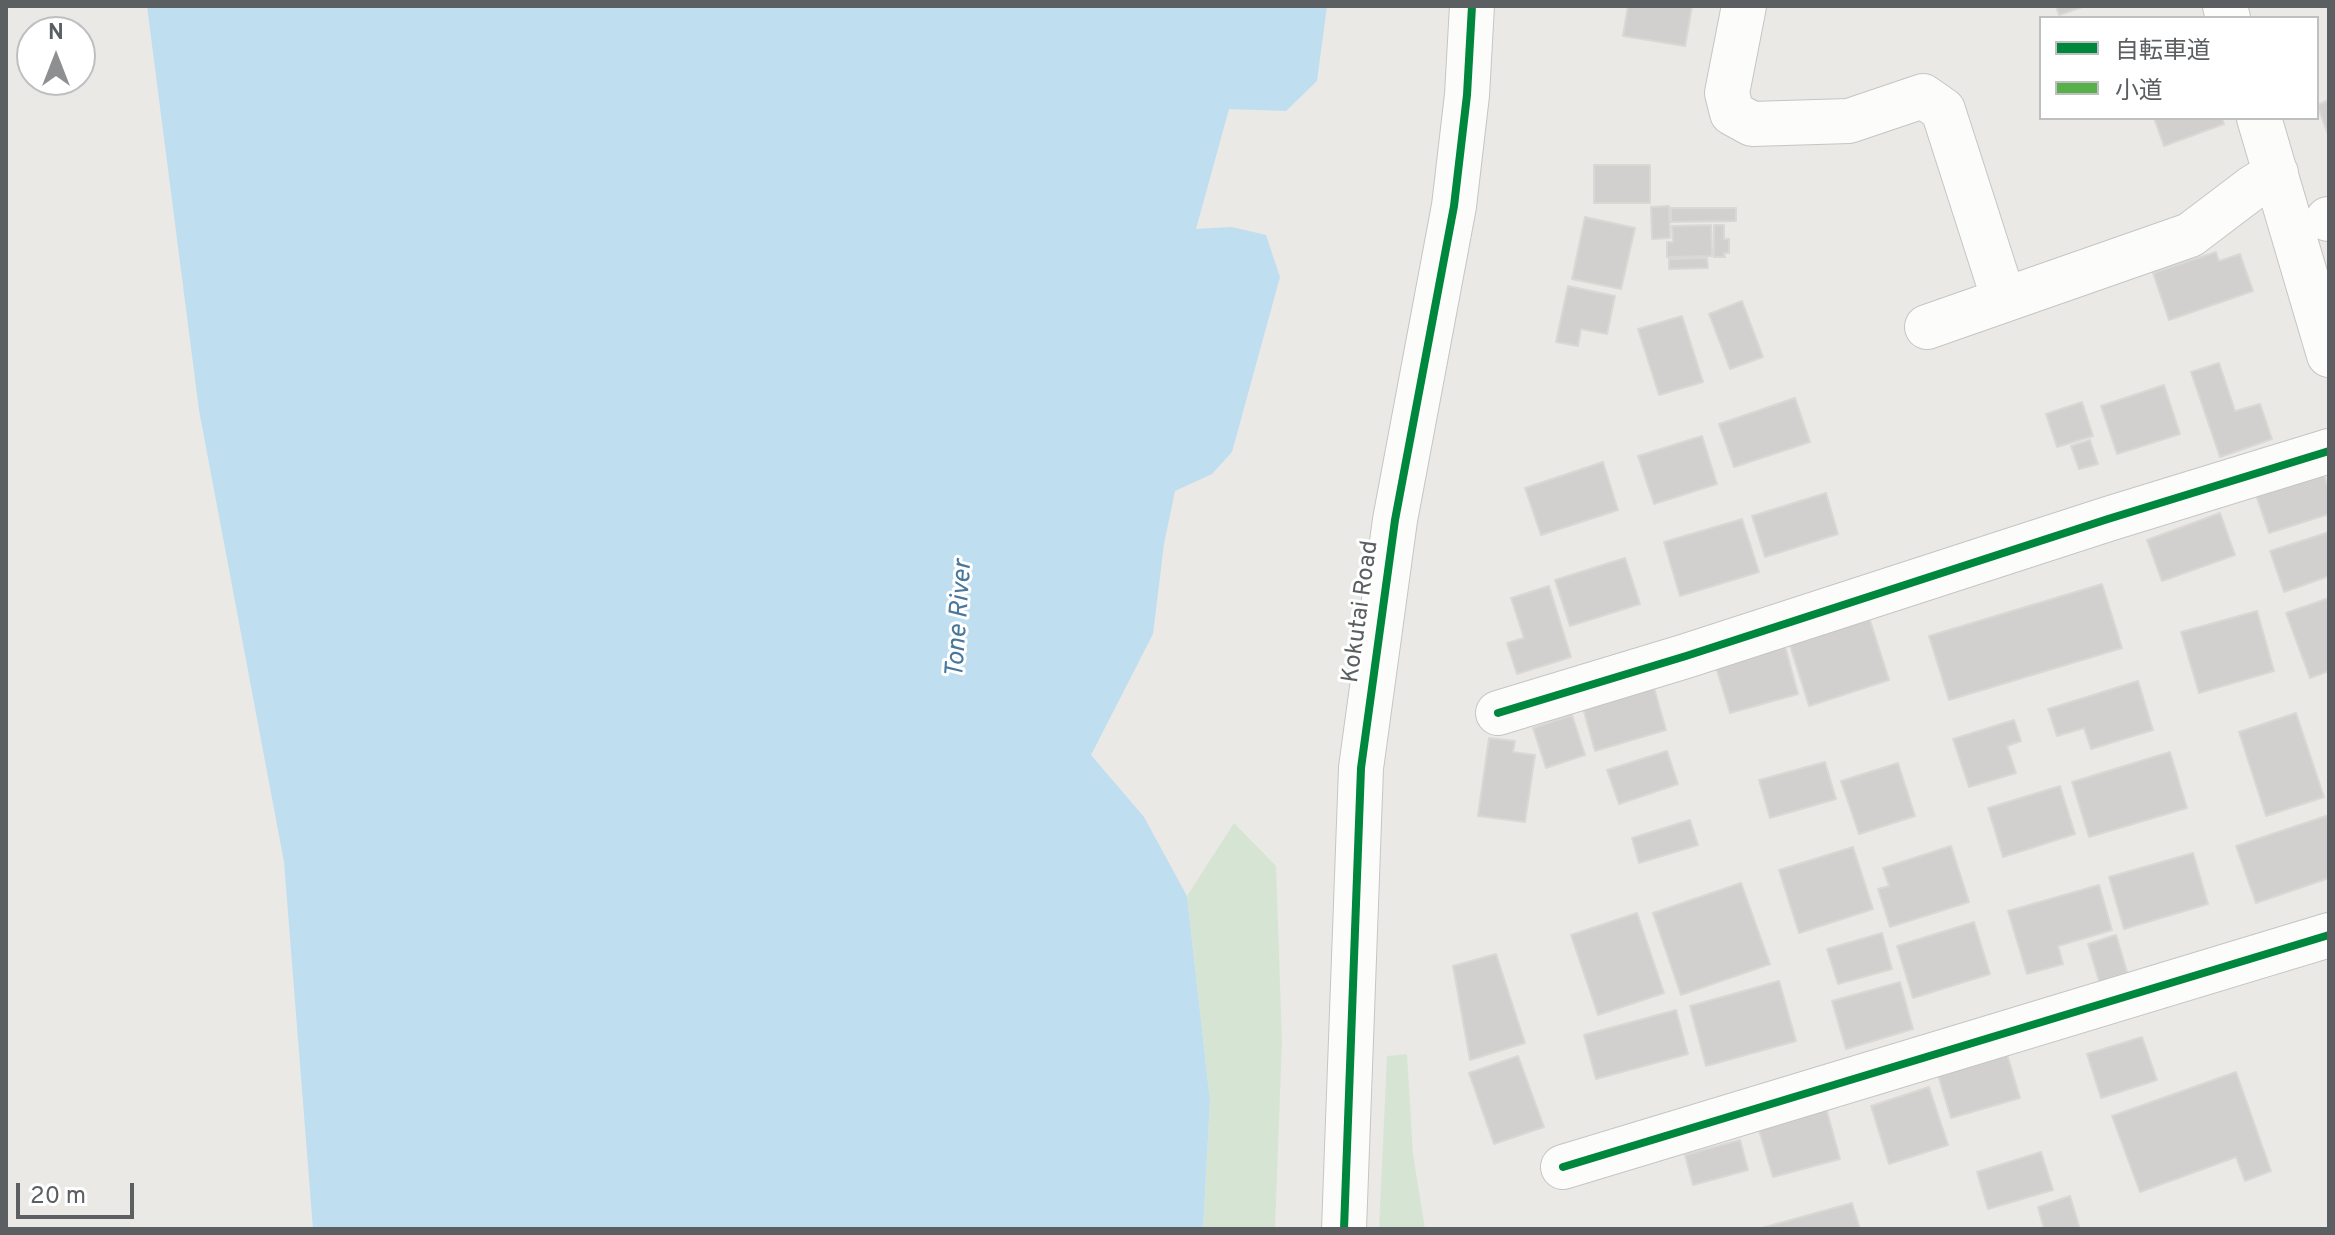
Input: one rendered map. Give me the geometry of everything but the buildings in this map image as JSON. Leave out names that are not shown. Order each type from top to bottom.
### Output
[{"type":"street","name":"Kokutai Road","points":[[1344,1229],[1361,768],[1395,520],[1454,206],[1467,95],[1472,6]]},
{"type":"street","points":[[1744,6],[1727,93],[1732,113],[1752,124],[1849,121],[1923,96],[1943,110],[2004,300]]},
{"type":"street","points":[[2260,120],[2329,355]]},
{"type":"street","points":[[1927,327],[2190,235],[2276,173]]},
{"type":"street","points":[[1498,713],[2329,451]]},
{"type":"street","points":[[1563,1167],[2329,935]]},
{"type":"green space","points":[[1234,823],[1276,866],[1282,1041],[1275,1229],[1203,1229],[1210,1101],[1187,896]]},
{"type":"green space","points":[[1407,1054],[1413,1154],[1425,1229],[1379,1229],[1387,1056]]},
{"type":"water","name":"Tone River","points":[[147,6],[1327,6],[1317,81],[1286,111],[1229,109],[1196,229],[1232,227],[1266,235],[1280,277],[1232,452],[1212,474],[1175,491],[1164,544],[1153,634],[1091,755],[1144,817],[1187,896],[1210,1101],[1203,1229],[313,1229],[284,862],[199,410]]},
{"type":"cycle path","points":[[1344,1229],[1361,768],[1395,520],[1454,206],[1467,95],[1472,6]]},
{"type":"cycle path","points":[[1498,713],[2329,451]]},
{"type":"cycle path","points":[[1563,1167],[2329,935]]}]
